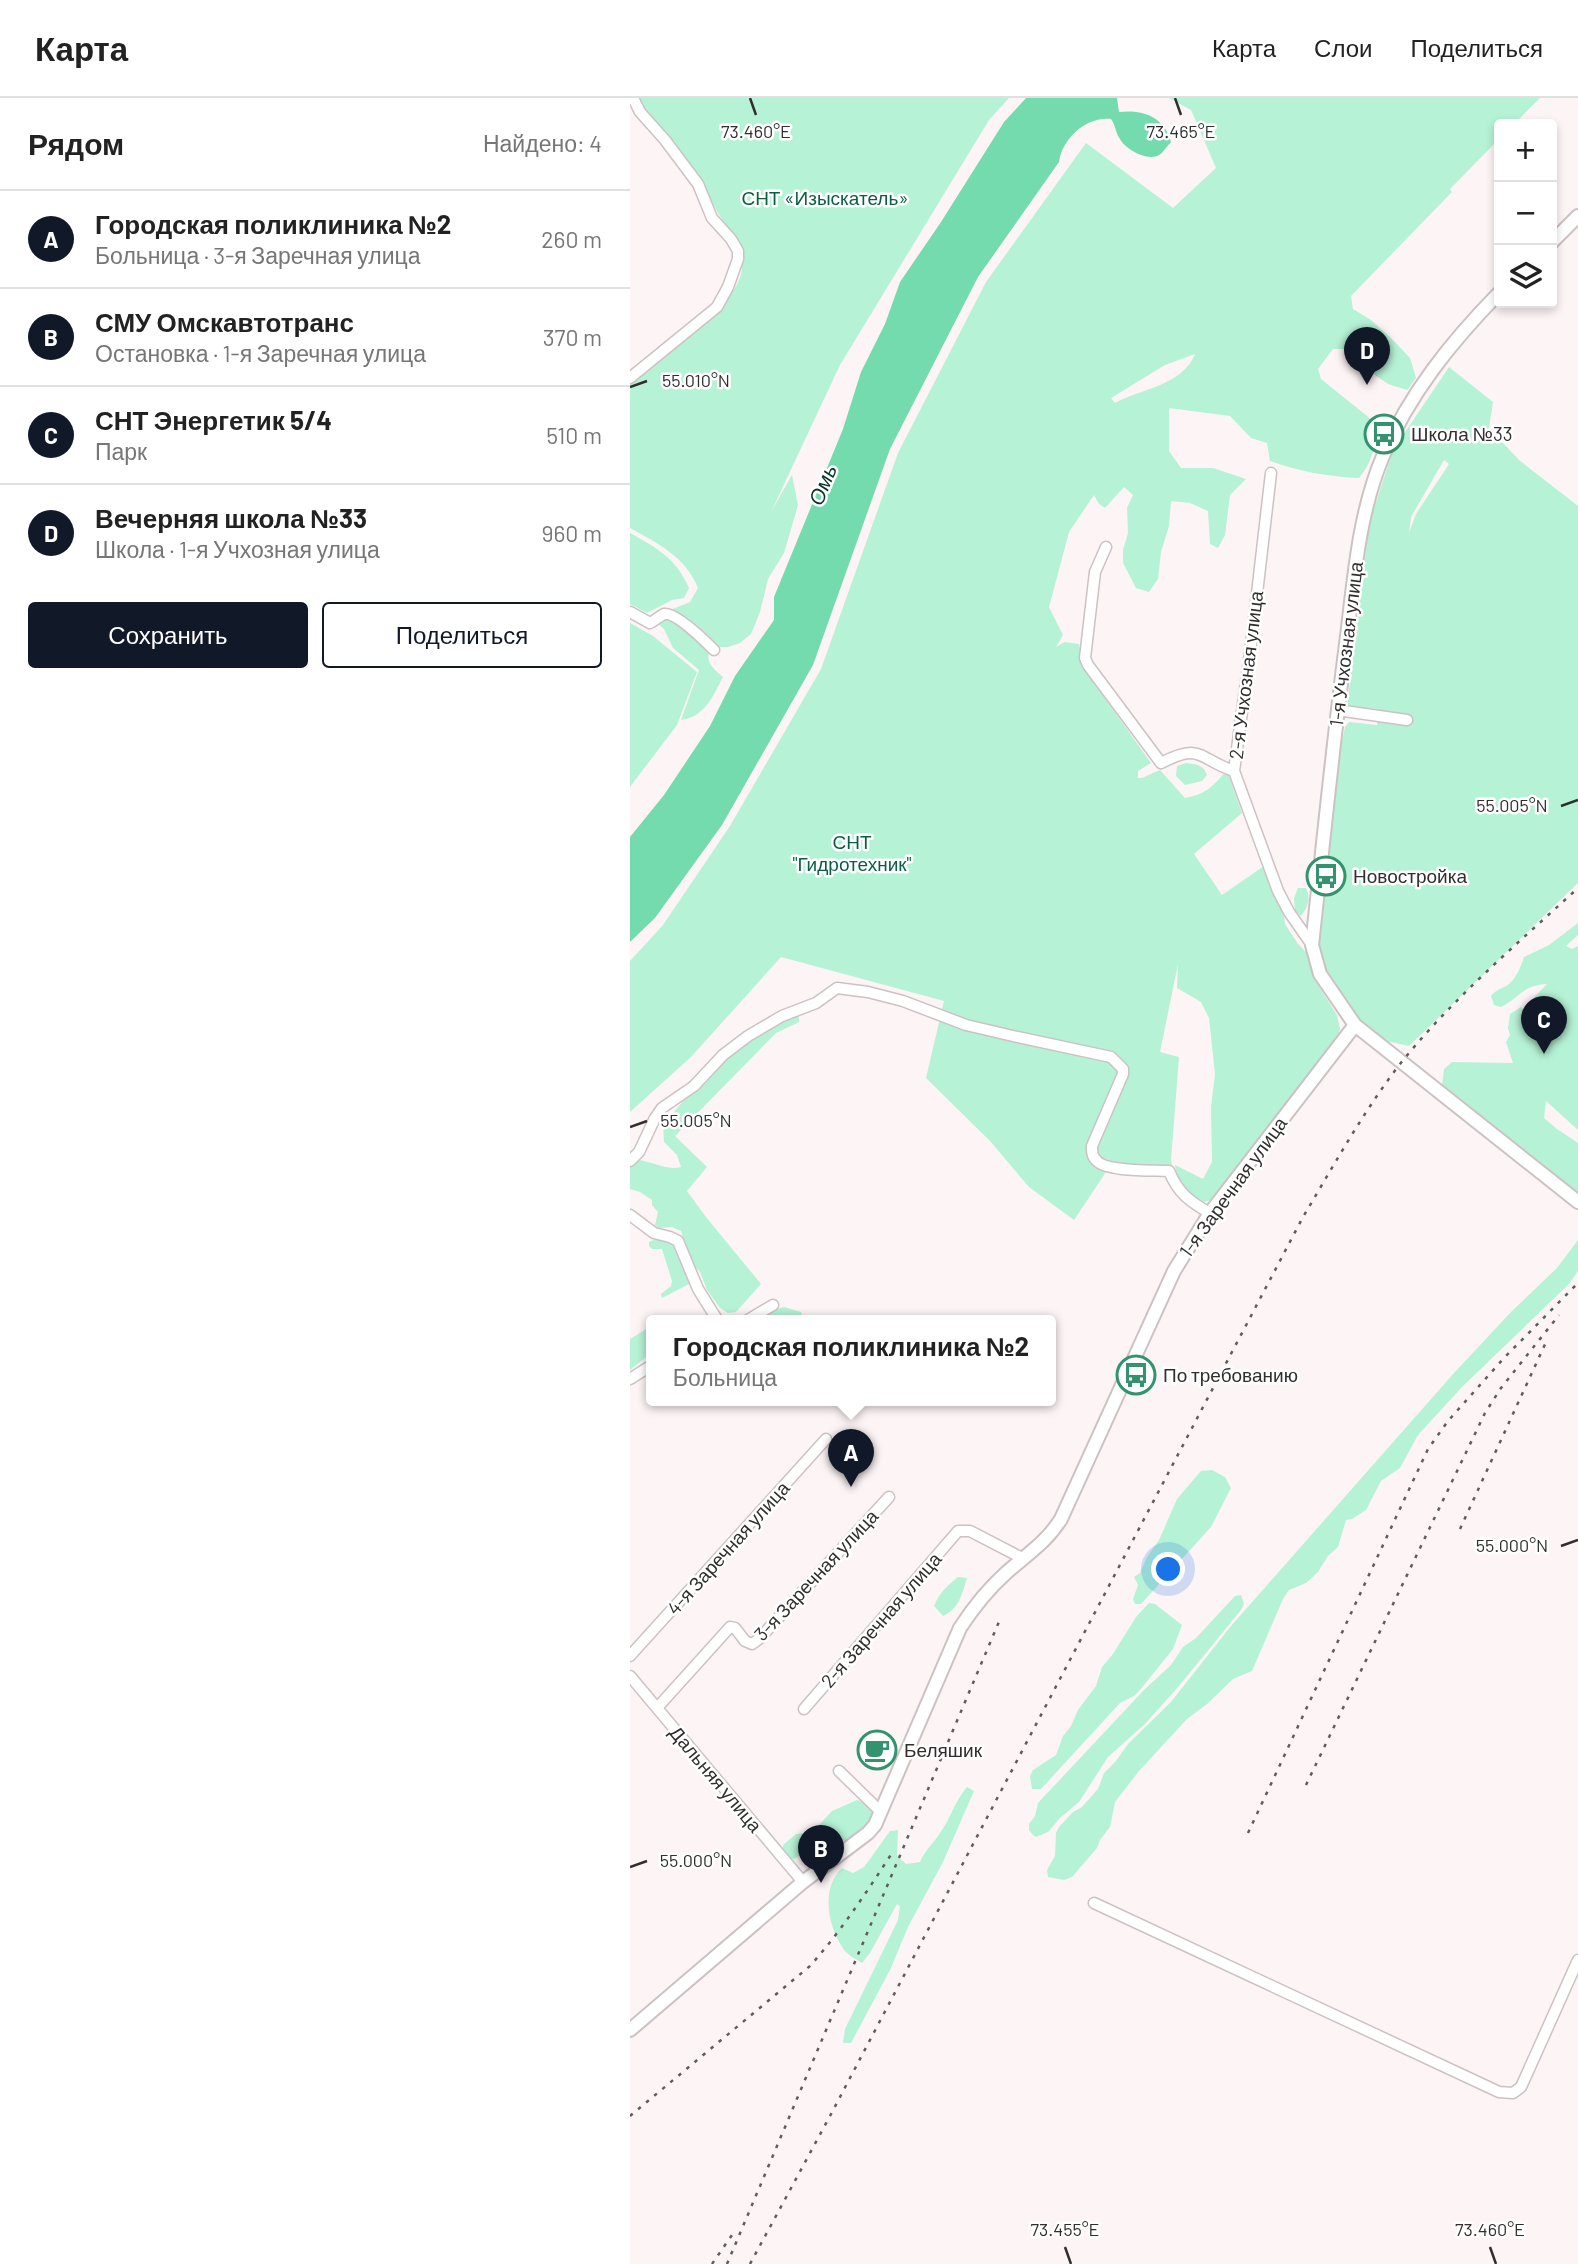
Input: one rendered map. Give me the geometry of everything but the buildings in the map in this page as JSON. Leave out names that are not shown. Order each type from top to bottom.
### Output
[{"type":"street","points":[[630,378],[716,307],[728,288],[738,259],[738,251],[712,218],[698,184],[665,139],[640,112],[633,98]]},
{"type":"street","points":[[1557,237],[1578,216]]},
{"type":"street","name":"1-я Учхозная улица","points":[[1494,298],[1452,343],[1435,366],[1395,430],[1370,489],[1359,540],[1337,710],[1312,945],[1320,974],[1355,1025],[1578,1202]]},
{"type":"street","name":"2-я Учхозная улица","points":[[1271,473],[1234,771],[1278,891],[1312,945]]},
{"type":"street","points":[[1105,547],[1095,572],[1085,658],[1088,665],[1161,763],[1177,755],[1197,752],[1220,767],[1234,771]]},
{"type":"street","points":[[630,612],[650,623],[664,614],[670,615],[714,650]]},
{"type":"street","points":[[1337,710],[1407,720]]},
{"type":"street","points":[[630,1161],[639,1152],[655,1118],[663,1108],[694,1086],[723,1055],[748,1035],[782,1016],[816,1003],[832,990],[844,988],[903,1001],[966,1024],[1111,1057],[1123,1069],[1123,1074],[1092,1146],[1095,1159],[1098,1163],[1110,1167],[1169,1171],[1179,1192],[1190,1202],[1210,1213]]},
{"type":"street","name":"1-я Заречная улица","points":[[630,2031],[803,1882],[868,1833],[881,1812],[960,1628],[975,1604],[1041,1545],[1061,1519],[1174,1271],[1210,1213],[1355,1025]]},
{"type":"street","points":[[630,1215],[654,1233],[678,1241],[698,1289],[714,1315]]},
{"type":"street","points":[[756,1315],[773,1305]]},
{"type":"street","points":[[630,1379],[646,1369]]},
{"type":"street","name":"4-я Заречная улица","points":[[630,1656],[826,1439]]},
{"type":"street","name":"3-я Заречная улица","points":[[657,1708],[730,1627],[735,1628],[748,1643],[752,1644],[759,1639],[889,1497]]},
{"type":"street","name":"2-я Заречная улица","points":[[804,1709],[958,1531],[970,1531],[1024,1559]]},
{"type":"street","name":"Дальняя улица","points":[[630,1675],[803,1882]]},
{"type":"street","points":[[839,1771],[881,1812]]},
{"type":"street","points":[[1094,1903],[1499,2092],[1513,2093],[1521,2087],[1578,1960]]},
{"type":"green space","name":"СНТ «Изыскатель»","points":[[637,98],[1009,98],[989,120],[840,365],[771,512],[792,475],[798,505],[784,553],[768,579],[760,612],[751,634],[740,643],[717,647],[709,652],[710,663],[723,677],[702,710],[681,720],[699,670],[673,648],[664,629],[657,623],[670,610],[690,602],[698,588],[693,577],[678,559],[630,528],[630,383],[728,299],[740,278],[742,266],[736,243],[692,169]]},
{"type":"green space","name":"СНТ \"Гидротехник\"","points":[[1169,98],[1540,98],[1519,119],[1494,119],[1494,144],[1450,189],[1452,192],[1351,296],[1353,309],[1371,320],[1410,358],[1416,378],[1407,390],[1388,384],[1375,375],[1367,360],[1345,349],[1333,349],[1318,369],[1321,379],[1377,424],[1370,459],[1359,478],[1314,473],[1270,461],[1267,443],[1251,438],[1230,416],[1169,408],[1169,451],[1181,468],[1213,468],[1246,479],[1230,495],[1225,535],[1218,548],[1210,544],[1208,511],[1190,503],[1171,501],[1169,526],[1161,552],[1158,579],[1149,592],[1136,588],[1123,563],[1123,550],[1128,533],[1127,508],[1133,495],[1124,487],[1105,508],[1094,495],[1069,532],[1049,607],[1063,635],[1056,647],[1065,642],[1079,644],[1085,670],[1151,763],[1138,771],[1138,778],[1160,770],[1185,798],[1208,789],[1225,772],[1231,774],[1231,782],[1242,813],[1194,854],[1222,895],[1264,866],[1283,908],[1285,924],[1308,954],[1314,979],[1337,1015],[1340,1029],[1337,1039],[1214,1198],[1205,1202],[1184,1188],[1178,1179],[1175,1165],[1203,1179],[1212,1162],[1211,1107],[1215,1074],[1209,1018],[1201,1002],[1177,988],[1178,964],[1160,1052],[1179,1057],[1171,1160],[1174,1177],[1106,1172],[1074,1220],[1029,1187],[990,1141],[926,1078],[944,1001],[781,957],[691,1057],[630,1112],[630,961],[663,925],[730,826],[821,669],[898,453],[986,282],[1086,143],[1173,208],[1216,168],[1191,110]],"holes":[[[1195,354],[1181,373],[1171,380],[1115,403],[1111,398],[1165,365]]]},
{"type":"green space","points":[[1449,367],[1493,402],[1489,428],[1519,460],[1578,506],[1578,883],[1409,1046],[1382,1040],[1349,1013],[1327,980],[1318,954],[1338,761],[1345,727],[1349,722],[1377,725],[1378,709],[1347,706],[1369,524],[1393,450]],"holes":[[[1444,460],[1449,464],[1416,514],[1409,533],[1411,517]]]},
{"type":"green space","points":[[630,533],[672,561],[689,588],[684,598],[672,600],[647,613],[630,604]]},
{"type":"green space","points":[[630,623],[653,636],[697,672],[677,725],[630,787]]},
{"type":"green space","points":[[1186,763],[1202,767],[1207,775],[1202,781],[1185,785],[1176,776],[1177,766]]},
{"type":"green space","points":[[1298,888],[1306,888],[1308,895],[1307,906],[1301,916],[1295,912],[1294,898]]},
{"type":"green space","points":[[1578,923],[1578,935],[1566,946],[1572,949],[1578,946],[1578,1130],[1546,1101],[1544,1118],[1578,1143],[1578,1193],[1442,1085],[1444,1069],[1452,1062],[1513,1063],[1506,1042],[1510,1035],[1510,1014],[1521,1007],[1523,1009],[1547,984],[1526,989],[1501,1007],[1494,1005],[1491,996],[1512,981],[1524,957],[1549,945]]},
{"type":"green space","points":[[795,1014],[799,1017],[799,1022],[776,1033],[675,1136],[707,1167],[687,1191],[761,1284],[736,1312],[728,1313],[720,1308],[707,1290],[700,1272],[691,1262],[681,1231],[655,1225],[658,1212],[652,1205],[652,1200],[630,1189],[630,1166],[639,1160],[666,1167],[681,1167],[677,1155],[664,1142],[663,1125],[684,1100],[705,1084],[733,1051],[761,1031]]},
{"type":"green space","points":[[658,1238],[674,1243],[691,1283],[662,1298],[661,1294],[671,1286],[672,1281],[662,1249],[652,1249],[649,1246],[649,1242]]},
{"type":"green space","points":[[1578,1240],[1578,1271],[1569,1284],[1462,1387],[1418,1435],[1400,1468],[1381,1481],[1366,1510],[1346,1520],[1338,1547],[1328,1556],[1318,1572],[1306,1583],[1289,1590],[1283,1599],[1252,1671],[1233,1679],[1187,1719],[1139,1771],[1115,1802],[1110,1827],[1097,1848],[1072,1877],[1064,1880],[1048,1877],[1047,1870],[1055,1856],[1056,1833],[1059,1827],[1098,1789],[1104,1773],[1128,1744],[1171,1702],[1231,1626],[1454,1373],[1557,1268]]},
{"type":"green space","points":[[784,1307],[801,1312],[802,1315],[763,1315]]},
{"type":"green space","points":[[646,1329],[646,1357],[630,1370],[630,1339]]},
{"type":"green space","points":[[1212,1470],[1225,1477],[1231,1488],[1211,1527],[1141,1604],[1135,1604],[1133,1599],[1138,1585],[1134,1577],[1140,1573],[1159,1540],[1177,1499],[1201,1471]]},
{"type":"green space","points":[[958,1577],[967,1578],[961,1595],[953,1609],[943,1616],[934,1606],[938,1597]]},
{"type":"green space","points":[[1241,1595],[1244,1604],[1241,1610],[1145,1724],[1108,1757],[1079,1802],[1048,1832],[1036,1837],[1033,1835],[1029,1824],[1035,1816],[1038,1803],[1171,1665],[1183,1647],[1196,1638],[1235,1596]]},
{"type":"green space","points":[[1149,1603],[1155,1604],[1182,1625],[1173,1649],[1140,1690],[1120,1703],[1041,1789],[1032,1789],[1030,1776],[1033,1770],[1056,1755],[1078,1710],[1096,1686],[1102,1667],[1136,1617]]},
{"type":"green space","points":[[967,1787],[974,1791],[943,1862],[851,2043],[843,2043],[845,2029],[898,1920],[900,1906],[897,1904],[862,1963],[844,1950],[834,1930],[829,1897],[835,1877],[842,1868],[853,1873],[864,1867],[890,1831],[898,1830],[897,1856],[906,1864],[920,1862]]},
{"type":"green space","points":[[857,1800],[866,1803],[872,1812],[868,1824],[855,1837],[835,1847],[816,1845],[794,1859],[787,1858],[783,1845],[796,1834],[807,1833],[832,1811]]},
{"type":"water","name":"Омь","points":[[1026,98],[1117,98],[1119,112],[1152,116],[1164,126],[1171,142],[1159,155],[1143,156],[1123,143],[1111,119],[1093,121],[1070,137],[1059,162],[978,277],[890,449],[813,665],[722,825],[655,918],[630,942],[630,837],[664,795],[710,726],[735,676],[774,620],[774,597],[843,429],[861,372],[885,324],[900,282],[1004,122]]},
{"type":"railway","points":[[750,2264],[1303,1217],[1338,1158],[1386,1082],[1420,1040],[1486,973],[1578,888]]},
{"type":"railway","points":[[1248,1833],[1428,1449],[1448,1421],[1504,1358],[1578,1283]]},
{"type":"railway","points":[[1306,1785],[1485,1413],[1501,1388],[1559,1315]]},
{"type":"railway","points":[[1460,1529],[1547,1340]]},
{"type":"railway","points":[[727,2264],[1001,1617]]},
{"type":"railway","points":[[630,2116],[810,1966],[844,1924],[894,1850]]},
{"type":"railway","points":[[712,2264],[732,2235]]},
{"type":"place","name":"Вечерняя школа №33","points":[[1367,385]]},
{"type":"place","name":"Школа №33","points":[[1384,434]]},
{"type":"place","name":"Новостройка","points":[[1326,876]]},
{"type":"place","name":"СНТ Энергетик 5/4","points":[[1544,1054]]},
{"type":"place","name":"По требованию","points":[[1136,1375]]},
{"type":"place","name":"Городская поликлиника №2","points":[[851,1487]]},
{"type":"place","name":"Беляшик","points":[[877,1750]]},
{"type":"place","name":"СМУ Омскавтотранс","points":[[821,1883]]}]
